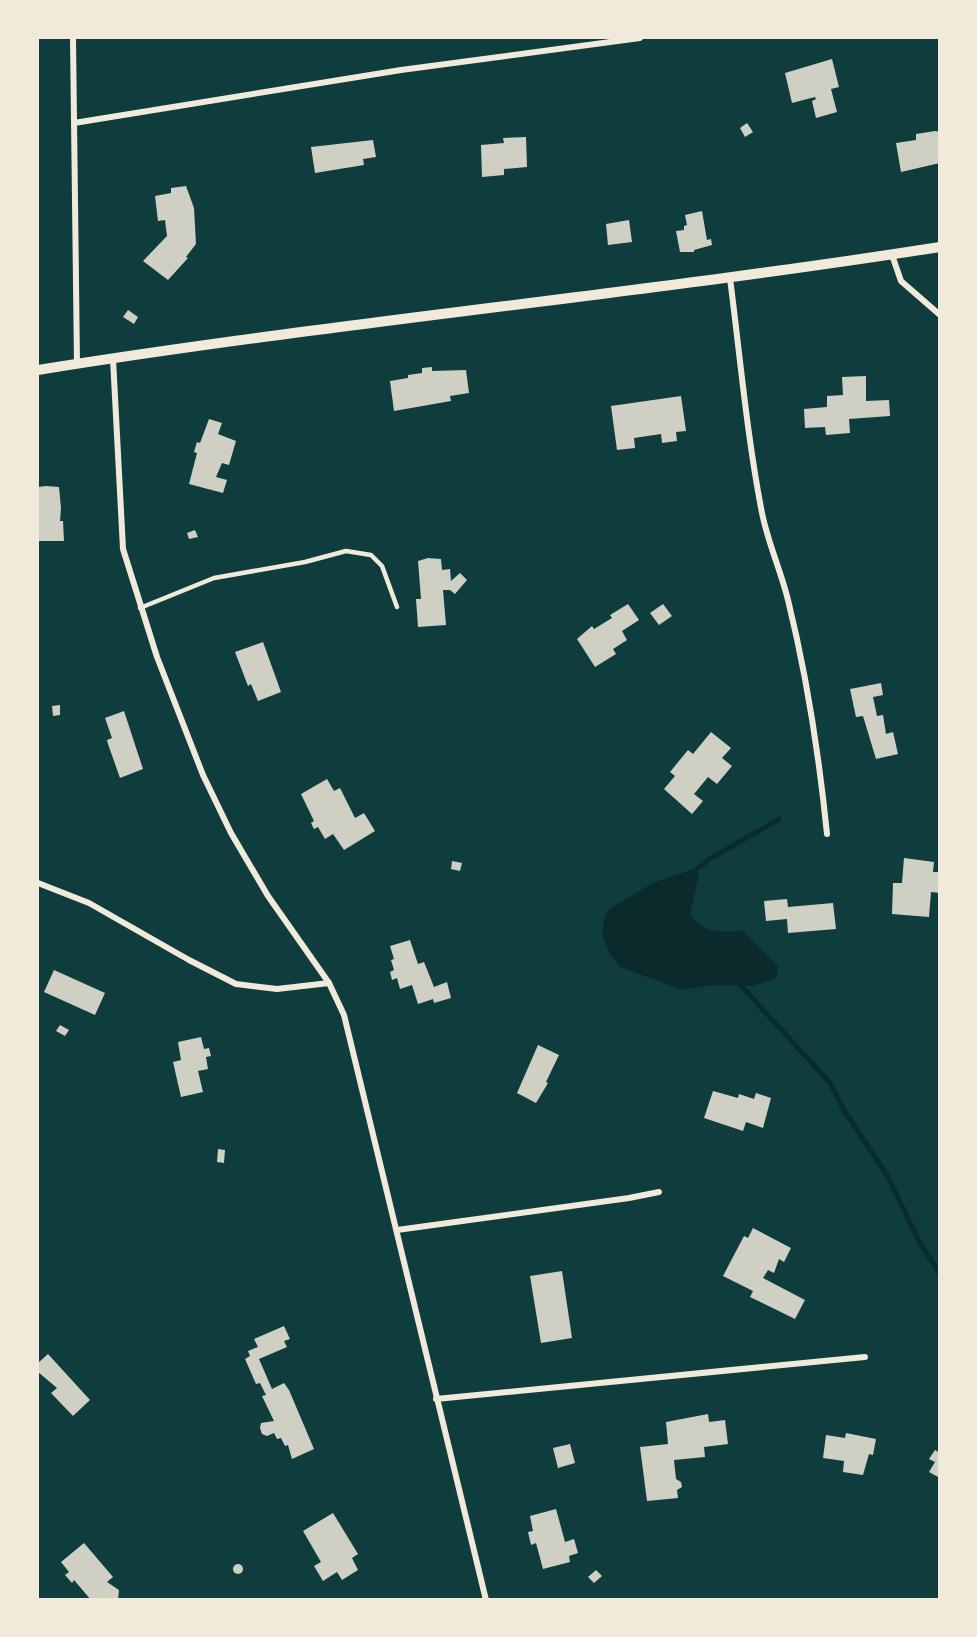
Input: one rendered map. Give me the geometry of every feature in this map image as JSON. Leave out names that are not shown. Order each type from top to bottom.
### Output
[{"type":"street","points":[[73,38],[77,364]]},
{"type":"street","points":[[74,123],[401,70],[640,38]]},
{"type":"street","points":[[38,370],[939,248]]},
{"type":"street","points":[[892,255],[901,281],[939,315]]},
{"type":"street","points":[[730,278],[759,496],[801,655],[819,750],[828,834]]},
{"type":"street","points":[[113,359],[121,537],[125,560],[186,734],[231,833],[268,896],[338,999],[354,1044],[436,1399],[486,1599]]},
{"type":"street","points":[[38,883],[89,903],[236,984],[277,989],[328,982]]},
{"type":"street","points":[[397,1230],[659,1192]]},
{"type":"street","points":[[436,1399],[865,1357]]},
{"type":"lane","points":[[140,608],[214,578],[305,562],[346,551],[371,555],[382,566],[397,607]]},
{"type":"water","points":[[691,870],[699,874],[690,914],[695,921],[713,930],[743,931],[778,967],[776,978],[753,986],[713,985],[683,990],[620,967],[609,953],[602,934],[605,915],[611,908],[653,883]]},
{"type":"building","points":[[832,59],[839,87],[831,89],[837,112],[816,118],[812,101],[816,99],[815,97],[792,103],[785,73]]},
{"type":"building","points":[[747,123],[753,132],[745,137],[740,128]]},
{"type":"building","points":[[940,132],[940,163],[901,172],[896,143],[916,140],[916,134]]},
{"type":"building","points":[[526,137],[527,167],[504,169],[504,175],[482,177],[481,145],[504,143],[503,138]]},
{"type":"building","points":[[373,140],[376,157],[363,159],[364,165],[315,173],[311,147]]},
{"type":"building","points":[[186,186],[194,208],[196,244],[186,257],[188,258],[168,280],[143,261],[167,236],[165,220],[158,221],[155,196],[171,193],[171,188]]},
{"type":"building","points":[[702,211],[707,240],[711,239],[712,245],[694,250],[694,252],[680,252],[676,231],[684,230],[684,226],[687,225],[685,215]]},
{"type":"building","points":[[629,220],[632,242],[608,245],[606,224]]},
{"type":"building","points":[[128,310],[138,317],[134,324],[123,317]]},
{"type":"building","points":[[432,367],[432,371],[466,370],[469,393],[450,396],[451,401],[394,411],[390,381],[408,378],[408,375],[422,373],[422,368]]},
{"type":"building","points":[[866,376],[866,401],[889,400],[890,416],[849,419],[850,433],[826,435],[825,427],[805,428],[804,409],[827,407],[827,396],[843,395],[842,377]]},
{"type":"building","points":[[681,396],[686,431],[676,432],[677,441],[662,443],[661,434],[634,438],[635,448],[617,450],[611,406]]},
{"type":"building","points":[[209,419],[222,423],[218,434],[236,441],[229,465],[222,463],[216,477],[227,480],[223,493],[189,484],[197,453],[194,452],[197,442],[200,443]]},
{"type":"building","points":[[38,487],[59,487],[60,521],[63,521],[64,541],[38,541]]},
{"type":"building","points":[[195,530],[198,537],[189,539],[187,533]]},
{"type":"building","points":[[428,558],[441,559],[442,570],[450,569],[451,581],[460,573],[467,580],[455,594],[450,590],[443,590],[446,625],[418,627],[416,599],[421,599],[418,561]]},
{"type":"building","points":[[628,604],[639,620],[622,631],[627,640],[613,649],[616,654],[595,667],[577,639],[592,626],[594,629],[612,618],[610,615]]},
{"type":"building","points":[[663,604],[672,616],[659,625],[650,613]]},
{"type":"building","points":[[263,642],[281,692],[258,701],[251,684],[248,686],[235,652]]},
{"type":"building","points":[[881,683],[883,695],[873,697],[877,716],[883,715],[886,734],[893,732],[898,754],[876,759],[863,716],[856,717],[850,689]]},
{"type":"building","points":[[60,705],[60,715],[53,716],[52,706]]},
{"type":"building","points":[[124,711],[143,769],[120,778],[107,740],[112,738],[105,718]]},
{"type":"building","points":[[711,732],[731,748],[722,758],[732,766],[717,784],[708,777],[694,794],[703,801],[692,814],[664,789],[675,776],[670,772],[688,750],[693,754]]},
{"type":"building","points":[[327,779],[334,791],[340,788],[355,818],[364,813],[375,831],[344,850],[333,834],[325,839],[318,827],[314,829],[311,823],[314,821],[301,794]]},
{"type":"building","points":[[904,858],[934,862],[933,872],[940,872],[940,893],[931,892],[929,917],[892,914],[893,883],[902,883]]},
{"type":"building","points":[[452,861],[462,863],[460,871],[451,869]]},
{"type":"building","points":[[787,899],[788,907],[833,903],[836,929],[788,933],[787,919],[766,921],[764,901]]},
{"type":"building","points":[[410,940],[418,964],[424,962],[434,987],[447,982],[451,998],[434,1003],[433,999],[418,1004],[412,985],[400,989],[397,978],[392,980],[390,972],[394,970],[391,960],[394,959],[390,946]]},
{"type":"building","points":[[54,970],[105,993],[95,1015],[44,992]]},
{"type":"building","points":[[60,1025],[69,1030],[65,1036],[56,1031]]},
{"type":"building","points":[[201,1037],[204,1049],[209,1048],[211,1056],[206,1057],[208,1069],[198,1071],[203,1092],[181,1097],[173,1062],[181,1060],[178,1042]]},
{"type":"building","points":[[538,1045],[559,1055],[546,1082],[548,1083],[536,1103],[517,1093]]},
{"type":"building","points":[[713,1091],[738,1098],[739,1094],[754,1099],[756,1093],[771,1098],[763,1128],[746,1122],[743,1131],[704,1118]]},
{"type":"building","points":[[218,1149],[225,1150],[224,1163],[217,1162]]},
{"type":"building","points":[[753,1228],[791,1248],[784,1262],[779,1259],[774,1273],[768,1270],[763,1278],[805,1300],[795,1319],[750,1297],[753,1291],[723,1276],[744,1236],[748,1238]]},
{"type":"building","points":[[562,1271],[572,1338],[541,1343],[530,1276]]},
{"type":"building","points":[[284,1326],[290,1339],[284,1341],[287,1347],[259,1359],[272,1389],[284,1383],[289,1390],[314,1449],[292,1459],[288,1445],[285,1446],[281,1438],[277,1439],[274,1433],[267,1436],[262,1434],[261,1423],[274,1421],[262,1396],[266,1395],[260,1383],[256,1384],[245,1359],[250,1356],[248,1351],[258,1347],[254,1339]]},
{"type":"building","points":[[48,1354],[90,1400],[73,1416],[51,1393],[57,1388],[38,1372],[38,1363]]},
{"type":"building","points":[[708,1414],[709,1422],[725,1420],[728,1444],[704,1447],[705,1457],[674,1460],[676,1479],[681,1482],[682,1487],[677,1490],[678,1498],[647,1501],[640,1447],[668,1444],[666,1422]]},
{"type":"building","points":[[846,1433],[876,1439],[873,1455],[869,1454],[863,1475],[843,1472],[844,1461],[823,1458],[826,1435],[845,1438]]},
{"type":"building","points":[[570,1444],[575,1463],[558,1468],[553,1448]]},
{"type":"building","points":[[935,1450],[940,1453],[940,1478],[929,1472],[935,1462],[929,1459]]},
{"type":"building","points":[[556,1509],[565,1542],[574,1539],[578,1553],[569,1556],[570,1562],[543,1569],[536,1543],[531,1545],[528,1532],[533,1531],[530,1516]]},
{"type":"building","points":[[333,1513],[358,1554],[352,1558],[358,1570],[342,1580],[337,1572],[323,1581],[314,1566],[321,1562],[303,1531]]},
{"type":"building","points":[[84,1543],[113,1577],[107,1582],[119,1590],[118,1600],[91,1600],[74,1580],[72,1583],[65,1575],[69,1572],[61,1562]]},
{"type":"building","points":[[238,1564],[243,1569],[238,1574],[233,1569]]},
{"type":"building","points":[[596,1570],[602,1576],[594,1583],[588,1577]]},
{"type":"waterway","points":[[689,875],[710,859],[779,819]]},
{"type":"waterway","points":[[736,980],[830,1083],[844,1110],[887,1175],[920,1243],[940,1274]]}]
